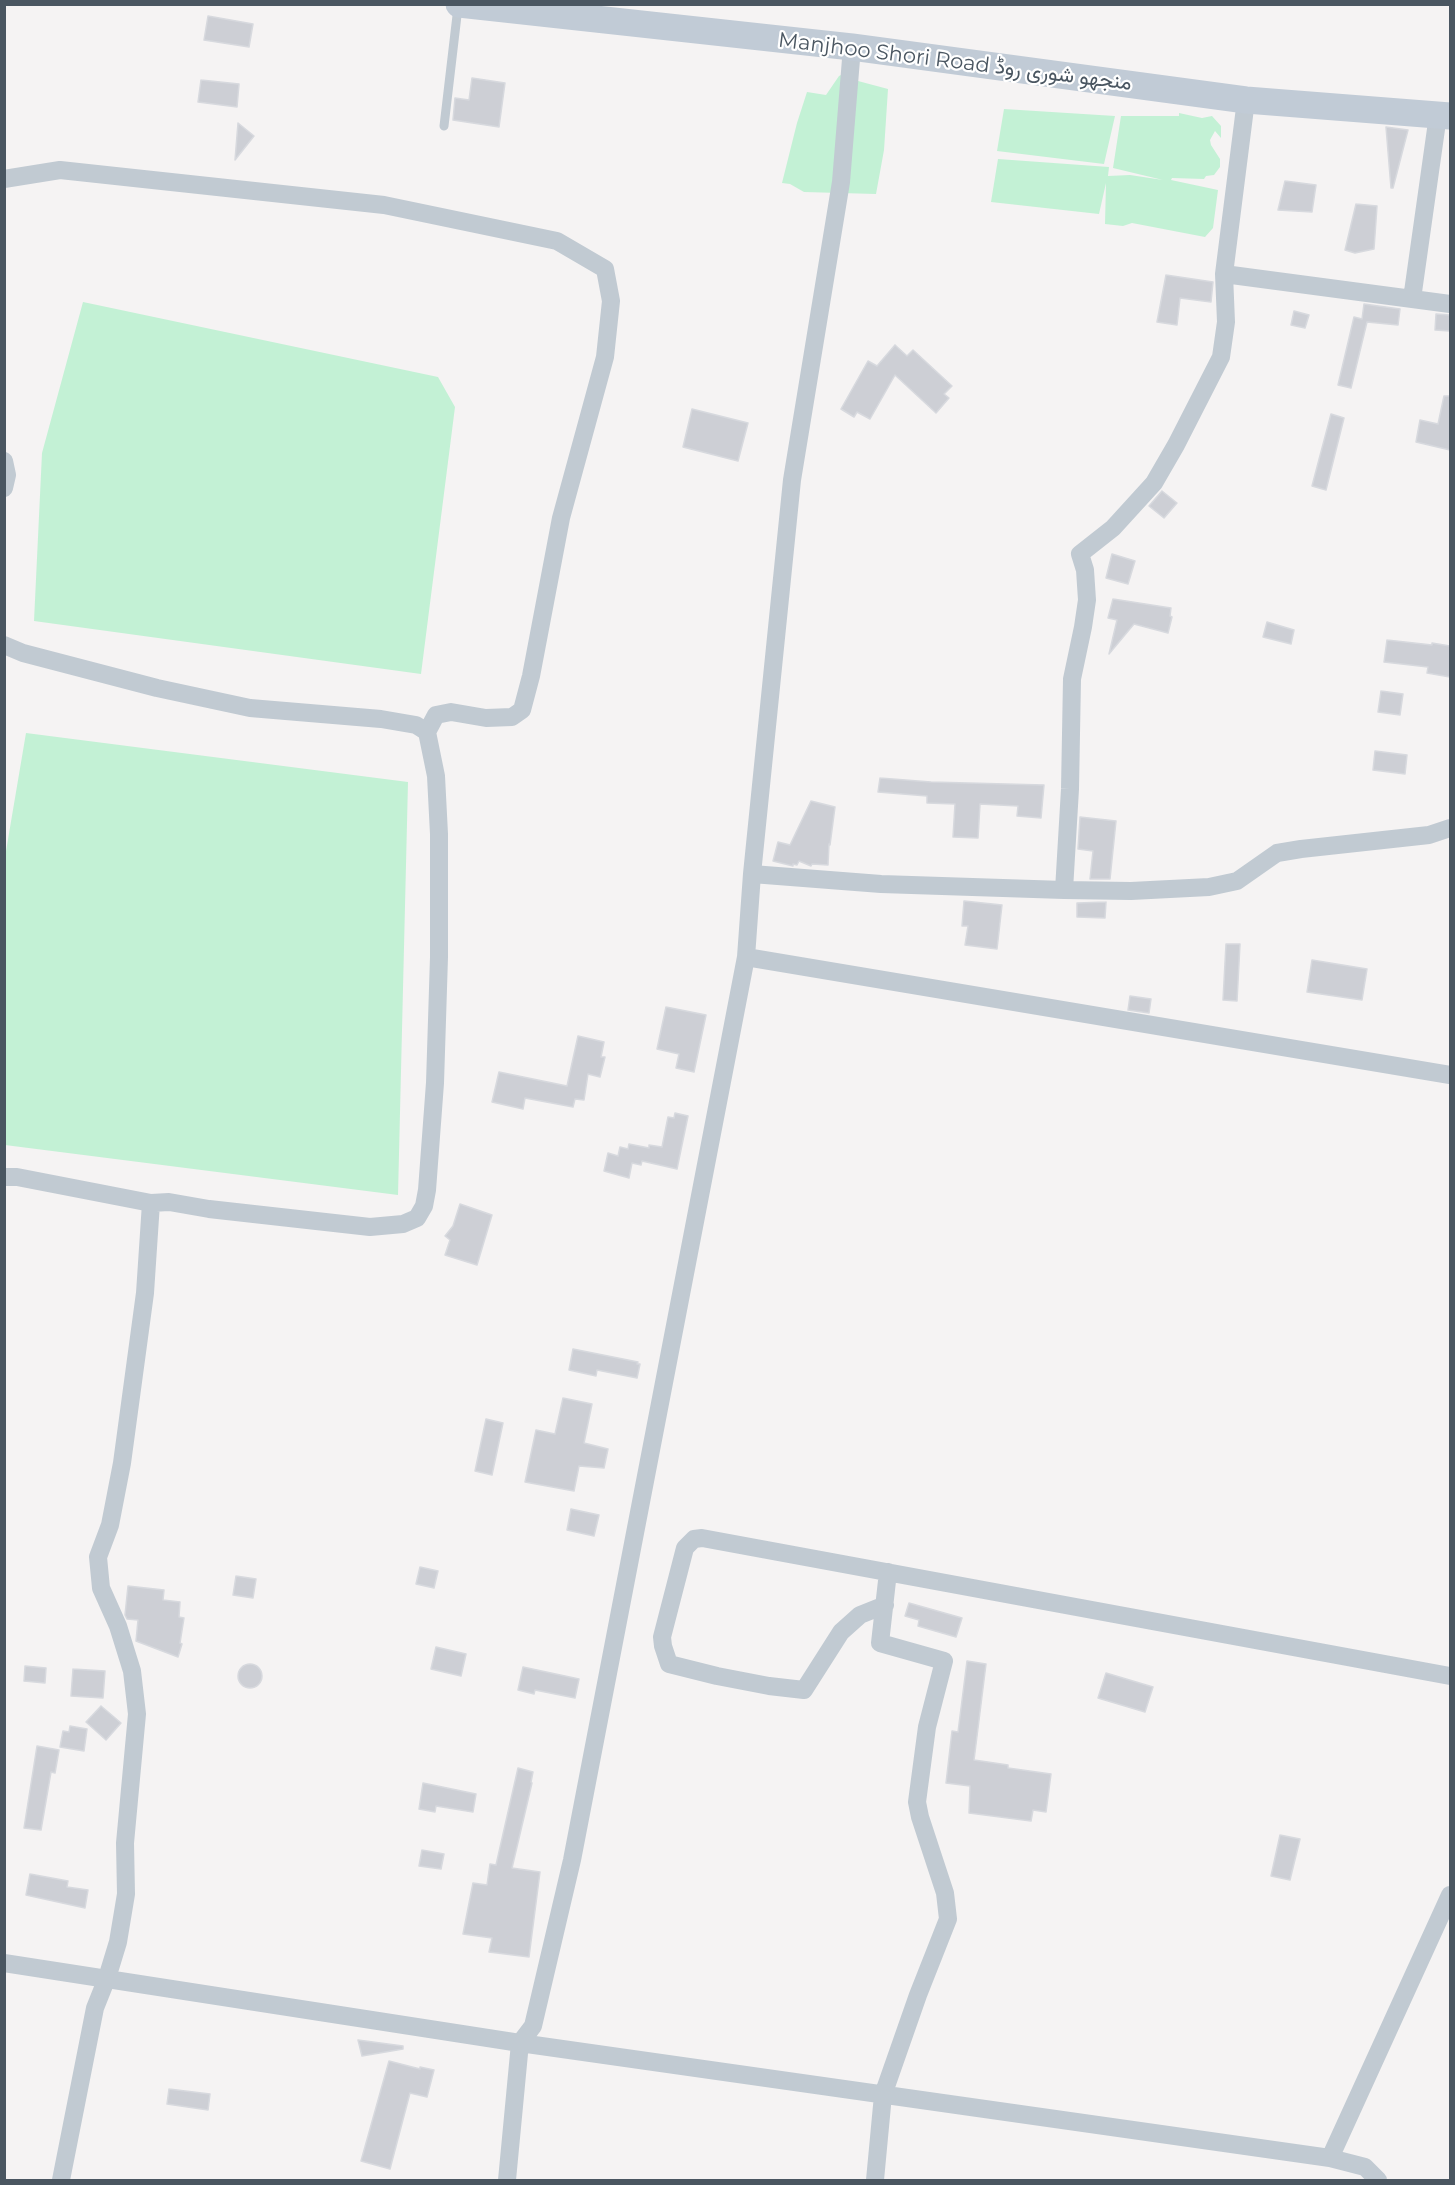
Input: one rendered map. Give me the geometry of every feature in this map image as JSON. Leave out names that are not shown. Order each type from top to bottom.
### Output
[{"type":"street","name":"Manjhoo Shori Road منجھو شوری روڈ","points":[[459,4],[852,47],[1246,100],[1444,116]]},
{"type":"street","points":[[507,2181],[520,2043],[533,2026],[572,1860],[746,957],[752,874],[792,480],[841,182],[852,47]]},
{"type":"street","points":[[1064,890],[1070,789],[1072,679],[1087,600],[1085,570],[1080,554],[1113,528],[1154,483],[1221,357],[1226,322],[1224,274],[1246,100]]},
{"type":"street","points":[[1412,299],[1444,116]]},
{"type":"street","points":[[4,179],[60,170],[384,205],[557,241],[604,269],[611,301],[605,357],[561,518],[531,676],[522,710],[512,717],[486,718],[451,712],[436,715],[427,732],[436,776],[439,834],[439,957],[435,1083],[427,1190],[424,1206],[417,1218],[403,1224],[370,1227],[209,1209],[169,1202],[151,1203],[18,1177],[4,1177]]},
{"type":"street","points":[[1224,274],[1450,304]]},
{"type":"street","points":[[4,460],[7,475],[4,488]]},
{"type":"street","points":[[4,645],[23,653],[157,688],[250,708],[381,719],[416,725],[427,732]]},
{"type":"street","points":[[752,874],[881,884],[1064,890],[1131,891],[1209,887],[1237,881],[1277,853],[1418,837],[1450,828]]},
{"type":"street","points":[[746,957],[1450,1075]]},
{"type":"street","points":[[61,2181],[95,2008],[118,1942],[126,1894],[125,1844],[137,1714],[132,1671],[118,1626],[101,1588],[98,1557],[110,1525],[122,1463],[145,1293],[151,1203]]},
{"type":"street","points":[[885,1605],[860,1615],[841,1632],[804,1690],[738,1680],[669,1664],[663,1646],[662,1637],[685,1548],[694,1539],[702,1538],[1450,1676]]},
{"type":"street","points":[[875,2181],[883,2095],[918,1995],[948,1919],[948,1907],[938,1869],[917,1802],[927,1727],[944,1661],[880,1643],[888,1572]]},
{"type":"street","points":[[1330,2158],[1450,1895]]},
{"type":"street","points":[[4,1963],[520,2043],[1330,2158],[1365,2167],[1378,2181]]},
{"type":"lane","points":[[444,126],[459,4]]},
{"type":"green space","points":[[845,73],[858,81],[888,89],[884,150],[876,194],[804,192],[790,184],[782,183],[807,92],[826,95],[839,76]]},
{"type":"green space","points":[[1004,109],[1115,116],[1104,164],[997,151]]},
{"type":"green space","points":[[1179,113],[1202,118],[1212,116],[1221,126],[1221,138],[1215,131],[1210,140],[1220,159],[1220,167],[1214,175],[1206,176],[1204,179],[1172,178],[1171,180],[1218,190],[1213,228],[1205,237],[1132,223],[1123,226],[1105,224],[1106,183],[1099,214],[991,202],[998,159],[1109,167],[1108,176],[1130,175],[1163,180],[1113,168],[1121,116],[1179,116]]},
{"type":"green space","points":[[83,302],[438,377],[455,407],[421,674],[34,621],[42,453]]},
{"type":"green space","points":[[26,733],[408,782],[398,1195],[5,1145],[5,857]]},
{"type":"building","points":[[208,16],[253,24],[249,47],[204,40]]},
{"type":"building","points":[[472,78],[505,83],[499,127],[453,120],[455,98],[469,100]]},
{"type":"building","points":[[201,80],[239,84],[237,107],[198,102]]},
{"type":"building","points":[[238,123],[254,136],[235,160]]},
{"type":"building","points":[[1386,127],[1408,130],[1393,188],[1391,188]]},
{"type":"building","points":[[1285,181],[1316,185],[1312,212],[1278,210]]},
{"type":"building","points":[[1356,204],[1377,206],[1374,249],[1355,253],[1345,250]]},
{"type":"building","points":[[1166,275],[1213,282],[1211,302],[1180,298],[1177,325],[1157,322]]},
{"type":"building","points":[[1364,304],[1400,309],[1398,325],[1367,322],[1351,388],[1338,385],[1354,317],[1362,319]]},
{"type":"building","points":[[1294,311],[1309,315],[1305,328],[1291,325]]},
{"type":"building","points":[[1436,314],[1450,315],[1450,331],[1435,330]]},
{"type":"building","points":[[895,345],[907,356],[913,350],[952,386],[944,394],[949,398],[936,413],[895,375],[870,419],[857,412],[854,417],[841,409],[868,361],[877,366]]},
{"type":"building","points":[[1444,396],[1450,396],[1450,450],[1416,442],[1420,420],[1438,424]]},
{"type":"building","points":[[692,409],[748,423],[738,461],[683,447]]},
{"type":"building","points":[[1331,414],[1344,418],[1326,490],[1312,486]]},
{"type":"building","points":[[1162,491],[1177,503],[1164,518],[1149,506]]},
{"type":"building","points":[[1112,554],[1135,561],[1128,584],[1106,578]]},
{"type":"building","points":[[1113,599],[1171,608],[1170,616],[1172,617],[1168,633],[1134,624],[1109,654],[1117,620],[1108,618]]},
{"type":"building","points":[[1267,622],[1294,630],[1291,644],[1263,637]]},
{"type":"building","points":[[1387,640],[1450,646],[1450,677],[1427,673],[1428,667],[1384,662]]},
{"type":"building","points":[[1381,691],[1403,694],[1400,715],[1378,712]]},
{"type":"building","points":[[1375,751],[1407,755],[1405,774],[1373,770]]},
{"type":"building","points":[[880,778],[931,782],[1044,785],[1041,818],[1017,816],[1018,806],[980,804],[978,838],[953,837],[955,804],[927,803],[927,796],[878,792]]},
{"type":"building","points":[[811,801],[835,807],[828,865],[812,864],[811,866],[799,861],[793,866],[773,861],[778,842],[790,845]]},
{"type":"building","points":[[1080,817],[1116,821],[1110,879],[1090,879],[1093,851],[1078,849]]},
{"type":"building","points":[[964,901],[1002,905],[997,949],[965,945],[968,926],[962,926]]},
{"type":"building","points":[[1106,902],[1105,918],[1077,917],[1077,903]]},
{"type":"building","points":[[1226,944],[1240,944],[1237,1001],[1223,1000]]},
{"type":"building","points":[[1312,960],[1367,969],[1362,1000],[1307,992]]},
{"type":"building","points":[[1130,996],[1151,999],[1149,1013],[1128,1010]]},
{"type":"building","points":[[666,1007],[706,1015],[694,1072],[676,1068],[679,1054],[657,1049]]},
{"type":"building","points":[[578,1036],[604,1042],[601,1057],[605,1057],[600,1077],[588,1074],[584,1100],[575,1099],[573,1107],[525,1098],[523,1109],[492,1102],[499,1072],[567,1086]]},
{"type":"building","points":[[675,1113],[688,1116],[677,1169],[642,1161],[641,1165],[632,1163],[629,1178],[604,1171],[608,1153],[618,1156],[620,1147],[628,1149],[629,1144],[649,1148],[649,1145],[662,1147],[668,1117],[674,1118]]},
{"type":"building","points":[[460,1204],[492,1215],[477,1265],[445,1255],[450,1240],[445,1236],[453,1226]]},
{"type":"building","points":[[573,1349],[638,1362],[637,1364],[640,1364],[637,1378],[597,1370],[596,1376],[569,1370]]},
{"type":"building","points":[[563,1398],[592,1404],[584,1443],[608,1449],[604,1468],[579,1466],[574,1491],[525,1482],[536,1430],[555,1434]]},
{"type":"building","points":[[486,1419],[503,1423],[492,1475],[475,1471]]},
{"type":"building","points":[[571,1509],[599,1515],[594,1536],[567,1530]]},
{"type":"building","points":[[420,1567],[438,1571],[434,1588],[416,1584]]},
{"type":"building","points":[[236,1576],[256,1579],[253,1598],[233,1595]]},
{"type":"building","points":[[128,1586],[164,1590],[163,1600],[180,1602],[179,1617],[184,1618],[180,1643],[182,1644],[178,1657],[136,1641],[138,1620],[127,1619],[125,1615]]},
{"type":"building","points":[[909,1603],[962,1618],[956,1637],[918,1626],[919,1620],[905,1616]]},
{"type":"building","points":[[436,1647],[466,1654],[461,1676],[431,1669]]},
{"type":"building","points":[[967,1661],[986,1664],[974,1760],[1051,1774],[1046,1812],[1033,1810],[1031,1821],[969,1813],[970,1786],[946,1783],[952,1731],[958,1732]]},
{"type":"building","points":[[250,1664],[255,1665],[261,1671],[261,1681],[255,1687],[250,1688],[245,1687],[239,1681],[238,1676],[239,1671],[245,1665]]},
{"type":"building","points":[[25,1666],[46,1668],[45,1683],[24,1681]]},
{"type":"building","points":[[523,1667],[579,1679],[575,1698],[535,1690],[534,1694],[518,1690]]},
{"type":"building","points":[[73,1669],[105,1671],[103,1698],[71,1696]]},
{"type":"building","points":[[1106,1673],[1153,1687],[1145,1712],[1098,1698]]},
{"type":"building","points":[[101,1706],[121,1723],[106,1740],[86,1722]]},
{"type":"building","points":[[70,1726],[87,1729],[84,1751],[60,1747],[63,1731],[69,1732]]},
{"type":"building","points":[[37,1746],[59,1750],[55,1773],[51,1772],[41,1830],[24,1828]]},
{"type":"building","points":[[518,1768],[533,1772],[512,1868],[540,1872],[529,1957],[489,1952],[492,1938],[463,1934],[473,1883],[487,1885],[490,1864],[496,1865]]},
{"type":"building","points":[[423,1783],[476,1794],[473,1812],[436,1806],[435,1812],[419,1809]]},
{"type":"building","points":[[1280,1835],[1300,1839],[1290,1880],[1271,1876]]},
{"type":"building","points":[[422,1850],[444,1854],[441,1869],[419,1866]]},
{"type":"building","points":[[30,1874],[68,1881],[67,1887],[88,1890],[85,1908],[26,1895]]},
{"type":"building","points":[[358,2040],[403,2046],[403,2049],[362,2056]]},
{"type":"building","points":[[389,2061],[434,2070],[427,2097],[410,2093],[390,2169],[361,2161]]},
{"type":"building","points":[[169,2089],[210,2094],[208,2110],[167,2104]]}]
